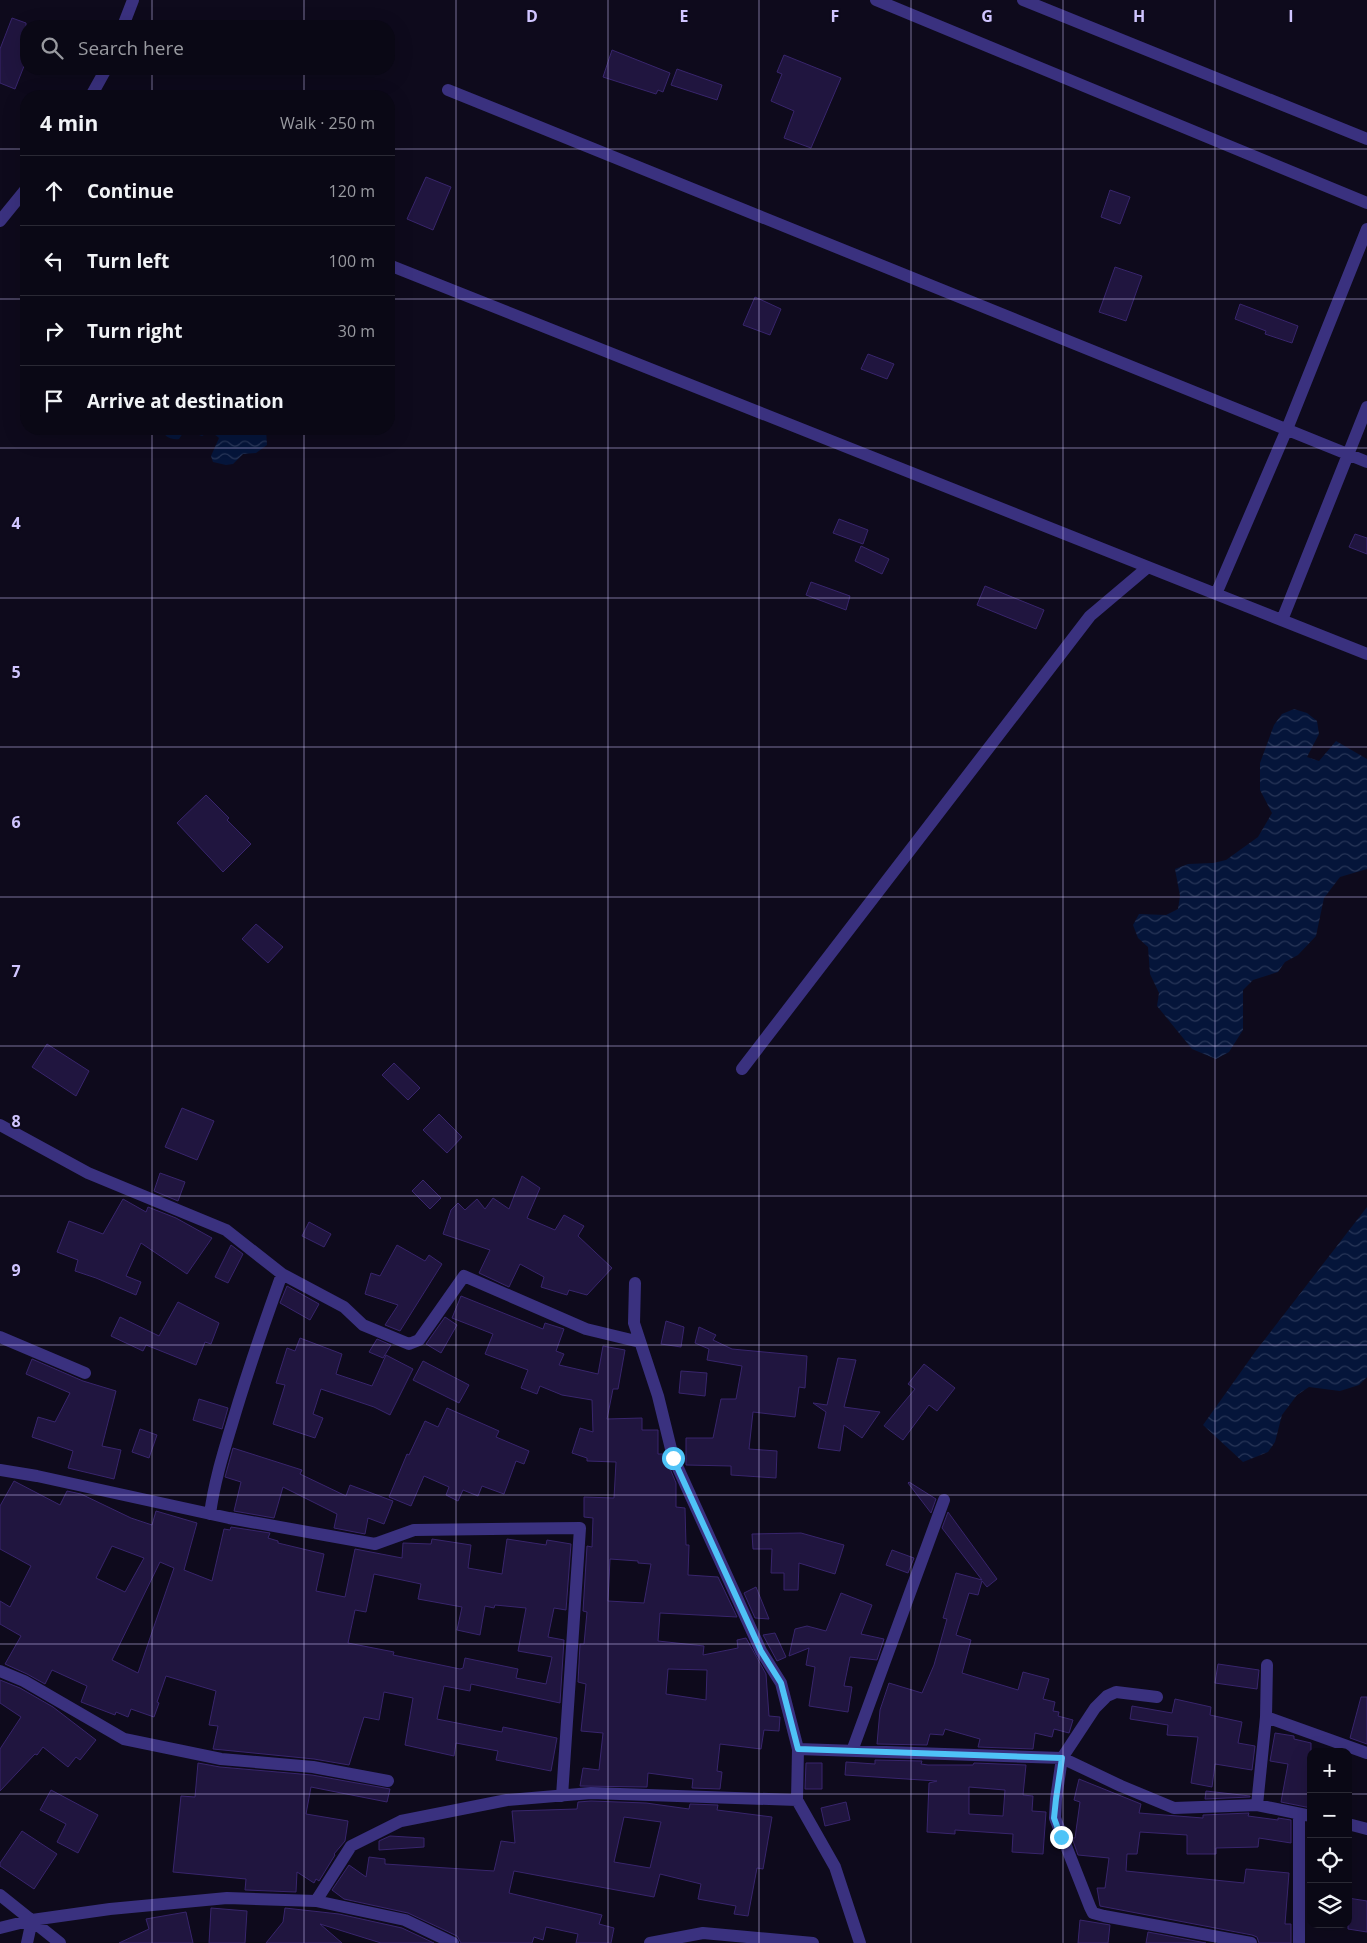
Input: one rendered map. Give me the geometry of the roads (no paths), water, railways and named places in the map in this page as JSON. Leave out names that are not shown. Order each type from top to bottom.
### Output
[{"type":"street","points":[[125,20],[133,0]]},
{"type":"street","points":[[876,0],[1367,203]]},
{"type":"street","points":[[1023,0],[1367,139]]},
{"type":"street","points":[[94,90],[103,75]]},
{"type":"street","points":[[448,90],[1367,462]]},
{"type":"street","points":[[0,221],[20,196]]},
{"type":"street","points":[[1216,594],[1287,429],[1367,230]]},
{"type":"street","points":[[395,267],[1367,654]]},
{"type":"street","points":[[1282,620],[1367,407]]},
{"type":"street","points":[[742,1069],[1090,616],[1148,567]]},
{"type":"street","points":[[0,1125],[88,1173],[226,1230],[282,1274],[344,1307],[363,1325],[409,1344],[419,1340],[464,1276],[586,1329],[640,1342]]},
{"type":"street","points":[[210,1514],[219,1470],[239,1400],[282,1274]]},
{"type":"street","points":[[636,1283],[634,1323],[658,1396],[673,1458],[761,1651],[781,1683],[798,1749],[797,1800],[835,1867],[860,1943]]},
{"type":"street","points":[[0,1337],[85,1373]]},
{"type":"street","points":[[0,1470],[46,1478],[210,1514],[375,1544],[414,1530],[580,1528],[562,1796]]},
{"type":"street","points":[[852,1751],[944,1500]]},
{"type":"street","points":[[1257,1805],[1266,1717],[1267,1664]]},
{"type":"street","points":[[0,1671],[24,1681],[124,1739],[221,1759],[313,1767],[388,1781]]},
{"type":"street","points":[[1157,1697],[1116,1692],[1107,1696],[1094,1708],[1062,1758],[1054,1818],[1093,1913],[1251,1943]]},
{"type":"street","points":[[1266,1717],[1367,1752]]},
{"type":"street","points":[[798,1749],[1062,1758],[1121,1786],[1174,1808],[1257,1805],[1305,1815],[1299,1943]]},
{"type":"street","points":[[316,1901],[351,1846],[401,1821],[507,1800],[592,1794],[797,1800]]},
{"type":"street","points":[[1352,1825],[1367,1828]]},
{"type":"street","points":[[0,1895],[60,1943]]},
{"type":"street","points":[[0,1928],[32,1920],[110,1909],[228,1898],[316,1901],[405,1920],[453,1943]]},
{"type":"street","points":[[27,1943],[32,1920]]},
{"type":"street","points":[[650,1943],[703,1933],[813,1943]]},
{"type":"water","points":[[165,435],[182,435],[179,439]]},
{"type":"water","points":[[215,435],[266,435],[267,445],[256,453],[243,454],[233,464],[226,465],[213,462],[211,456],[219,438]]},
{"type":"water","points":[[1294,709],[1307,713],[1317,721],[1319,734],[1307,757],[1319,761],[1336,741],[1367,759],[1367,869],[1340,877],[1324,898],[1316,936],[1298,955],[1285,962],[1278,972],[1253,980],[1243,990],[1243,1030],[1229,1052],[1216,1059],[1192,1049],[1157,1006],[1159,993],[1150,974],[1148,947],[1138,938],[1133,925],[1139,914],[1166,915],[1178,909],[1180,896],[1175,869],[1188,864],[1213,863],[1226,860],[1258,837],[1272,813],[1260,790],[1260,763],[1274,725],[1282,714]]},
{"type":"water","points":[[1367,1207],[1367,1377],[1359,1385],[1340,1391],[1309,1387],[1297,1395],[1282,1415],[1275,1442],[1268,1452],[1243,1462],[1203,1425],[1255,1352]]}]
